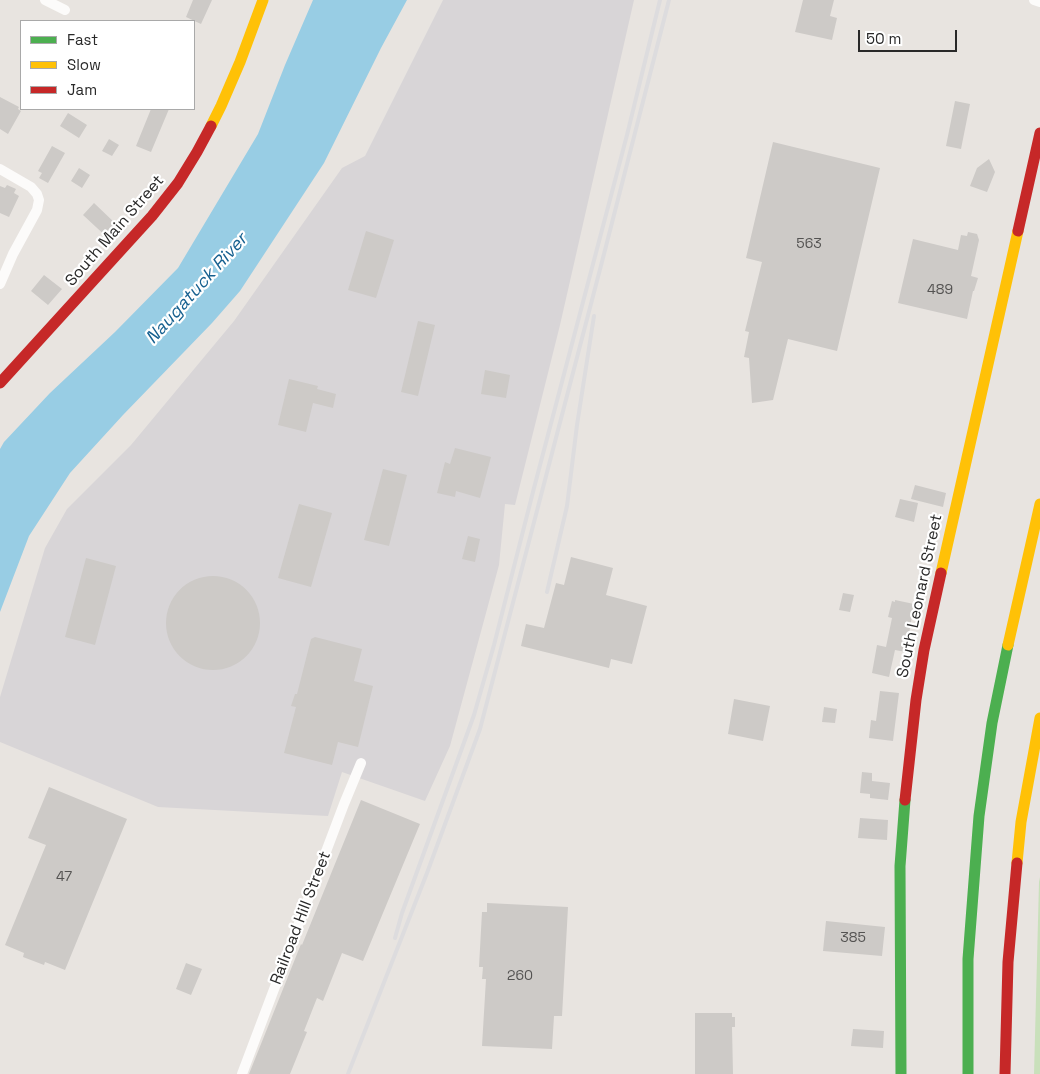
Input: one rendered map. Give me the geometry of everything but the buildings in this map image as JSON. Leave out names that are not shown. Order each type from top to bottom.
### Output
[{"type":"main road","name":"South Main Street","points":[[0,383],[152,216],[178,183],[221,106],[248,44],[264,0]]},
{"type":"main road","name":"South Leonard Street","points":[[901,1074],[900,866],[907,774],[916,700],[924,650],[941,571],[1040,133]]},
{"type":"main road","points":[[968,1074],[968,959],[979,816],[992,723],[1021,583],[1040,504]]},
{"type":"main road","points":[[1005,1074],[1008,962],[1016,868],[1021,822],[1040,718]]},
{"type":"street","points":[[45,0],[65,10]]},
{"type":"street","points":[[1034,0],[1040,2]]},
{"type":"street","points":[[0,169],[31,187],[37,194],[39,203],[0,284]]},
{"type":"street","name":"Railroad Hill Street","points":[[242,1074],[339,817],[361,764]]},
{"type":"shaded area","points":[[443,0],[634,0],[560,325],[515,505],[505,504],[499,565],[450,746],[425,801],[342,772],[328,816],[158,807],[0,742],[0,697],[45,548],[67,509],[131,445],[234,321],[342,168],[365,156]]},
{"type":"green space","points":[[1040,877],[1040,1074],[1034,1074],[1039,882]]},
{"type":"water","name":"Naugatuck River","points":[[313,0],[407,0],[324,163],[240,291],[70,473],[29,536],[0,612],[0,449],[4,442],[50,393],[115,332],[178,268],[258,134]]},
{"type":"railway","points":[[395,938],[402,913],[474,715],[494,645],[627,135],[660,0]]},
{"type":"railway","points":[[348,1074],[427,873],[480,729],[669,0]]},
{"type":"railway","points":[[547,592],[567,506],[594,316]]},
{"type":"traffic: fast","points":[[968,1074],[968,959],[979,816],[992,723],[1008,645]]},
{"type":"traffic: fast","points":[[901,1074],[900,866],[905,800]]},
{"type":"traffic: slow","points":[[211,126],[240,62],[263,0]]},
{"type":"traffic: slow","points":[[941,573],[1018,231]]},
{"type":"traffic: slow","points":[[1008,645],[1040,504]]},
{"type":"traffic: slow","points":[[1017,863],[1021,822],[1040,718]]},
{"type":"traffic: jam","points":[[0,383],[152,216],[178,183],[211,126]]},
{"type":"traffic: jam","points":[[1018,231],[1040,133]]},
{"type":"traffic: jam","points":[[905,800],[916,700],[924,650],[941,573]]},
{"type":"traffic: jam","points":[[1005,1074],[1008,962],[1017,863]]}]
